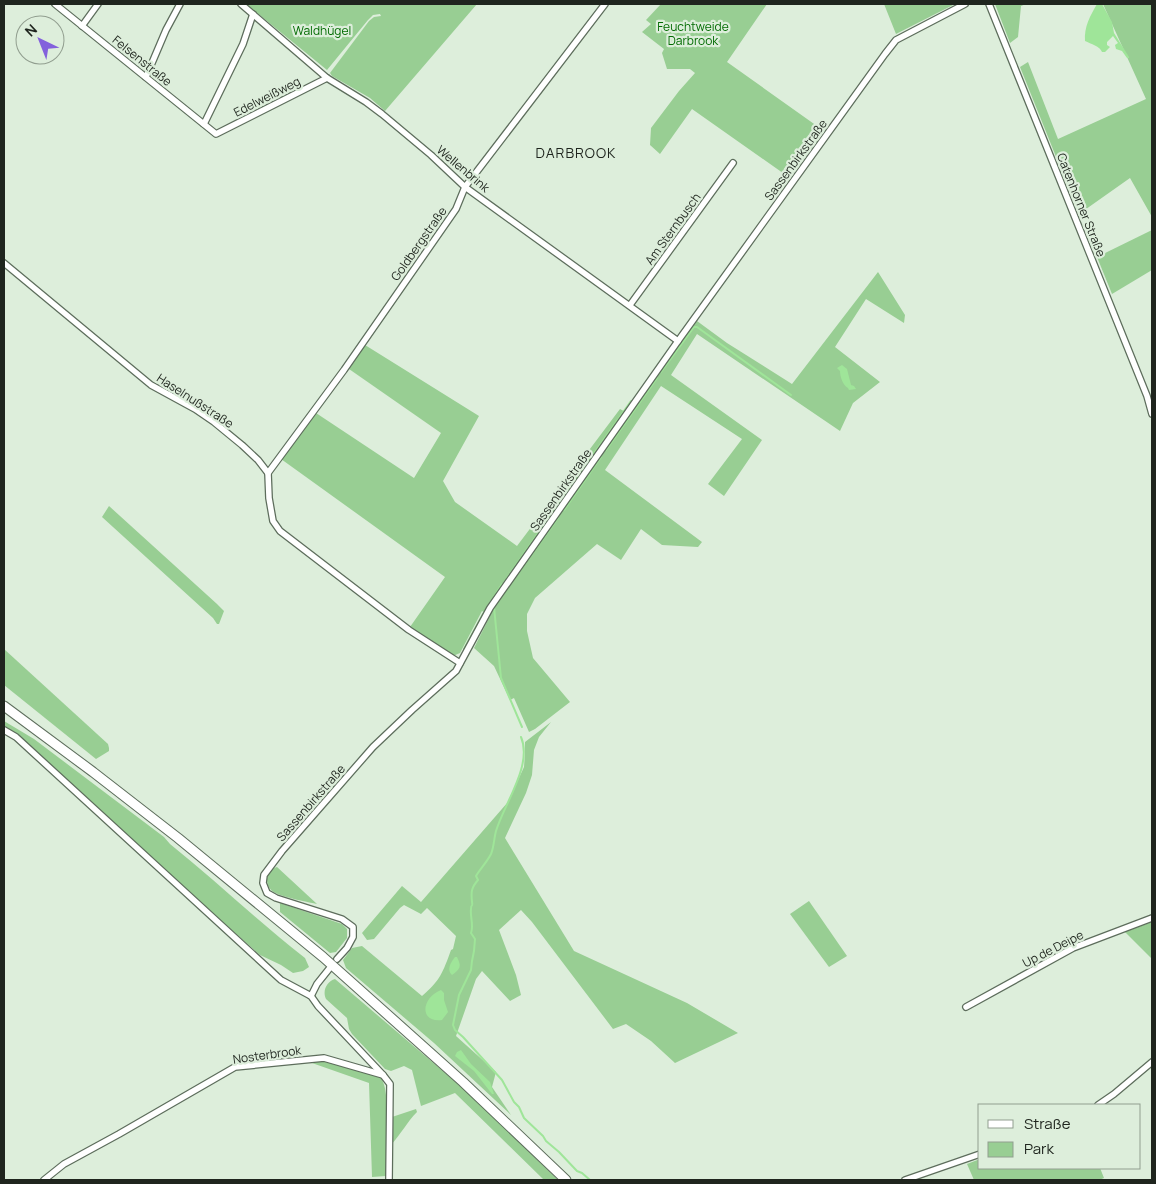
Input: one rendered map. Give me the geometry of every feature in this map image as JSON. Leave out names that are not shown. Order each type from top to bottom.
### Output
[{"type":"highway","points":[[4,706],[178,838],[324,957],[463,1082],[566,1180]]},
{"type":"street","name":"Felsenstraße","points":[[55,4],[216,134]]},
{"type":"street","points":[[82,26],[98,4]]},
{"type":"street","points":[[146,77],[166,30],[180,4]]},
{"type":"street","name":"Wellenbrink","points":[[240,4],[327,78],[382,114],[465,187],[678,341]]},
{"type":"street","name":"Goldbergstraße","points":[[268,473],[344,370],[456,209],[465,187],[605,4]]},
{"type":"street","name":"Sassenbirkstraße","points":[[337,959],[354,937],[353,927],[342,919],[276,898],[267,893],[263,883],[264,875],[282,851],[373,748],[456,670],[490,608],[678,341],[896,40],[965,4]]},
{"type":"street","name":"Catenhorner Straße","points":[[989,4],[1147,396],[1152,414]]},
{"type":"street","points":[[204,124],[243,44],[253,14]]},
{"type":"street","name":"Edelweißweg","points":[[216,134],[327,78]]},
{"type":"street","name":"Am Sternbusch","points":[[630,306],[733,164]]},
{"type":"street","name":"Haselnußstraße","points":[[4,263],[151,385],[195,409],[214,422],[253,455],[268,473]]},
{"type":"street","points":[[268,473],[269,498],[273,521],[280,532],[410,630],[460,663]]},
{"type":"street","points":[[4,730],[16,737],[281,980],[311,996],[318,1006],[383,1075],[390,1084],[389,1180]]},
{"type":"street","name":"Up de Deipe","points":[[966,1007],[1073,948],[1152,918]]},
{"type":"street","points":[[311,996],[317,984],[329,969]]},
{"type":"street","name":"Nosterbrook","points":[[44,1180],[64,1164],[120,1134],[235,1067],[324,1058],[383,1075]]},
{"type":"street","points":[[1099,1104],[1152,1062]]},
{"type":"street","points":[[905,1180],[978,1155]]},
{"type":"green space","name":"Waldhügel","points":[[246,4],[477,4],[385,111],[370,98],[330,73],[369,21],[374,17],[381,16],[380,14],[373,15],[368,20],[327,70]]},
{"type":"green space","name":"Feuchtweide Darbrook","points":[[661,4],[767,4],[727,62],[824,131],[790,178],[692,109],[660,154],[650,145],[651,128],[695,73],[690,69],[667,69],[662,53],[664,49],[642,32],[651,24],[646,20]]},
{"type":"green space","points":[[884,4],[955,4],[896,34]]},
{"type":"green space","points":[[995,4],[1026,4],[1021,6],[1018,37],[1010,43]]},
{"type":"green space","points":[[1103,4],[1152,4],[1152,217],[1130,178],[1079,214],[1020,67],[1028,62],[1058,139],[1146,99]]},
{"type":"green space","points":[[1152,230],[1152,270],[1112,294],[1097,257]]},
{"type":"green space","points":[[878,272],[905,315],[904,323],[866,299],[835,347],[880,382],[853,403],[840,431],[697,334],[671,375],[762,440],[724,496],[708,484],[742,439],[661,386],[605,470],[702,542],[698,547],[662,545],[641,529],[621,560],[597,544],[535,598],[527,614],[527,631],[533,658],[570,702],[529,732],[514,698],[510,700],[494,666],[474,648],[490,616],[482,611],[460,653],[453,656],[410,627],[445,577],[281,459],[316,413],[414,478],[441,433],[349,369],[365,345],[479,416],[443,481],[455,502],[517,546],[620,409],[631,415],[697,321],[727,343],[792,384]]},
{"type":"green space","points":[[109,506],[224,611],[219,624],[102,517]]},
{"type":"green space","points":[[4,649],[108,744],[109,751],[96,759],[4,685]]},
{"type":"green space","points":[[4,721],[34,739],[164,837],[305,958],[309,967],[303,971],[293,973],[260,955],[16,735],[4,727]]},
{"type":"green space","points":[[551,722],[539,737],[534,750],[532,775],[526,793],[505,838],[574,951],[687,1003],[738,1033],[675,1063],[651,1041],[626,1024],[613,1029],[521,910],[499,930],[516,975],[521,995],[510,1001],[482,971],[476,979],[456,1036],[496,1072],[492,1087],[511,1115],[434,1043],[346,968],[343,960],[352,948],[362,946],[422,996],[433,986],[453,949],[456,936],[427,908],[421,914],[404,905],[374,939],[367,940],[362,933],[402,886],[421,902],[508,802],[524,767],[525,742]]},
{"type":"green space","points":[[277,867],[317,904],[285,897],[271,890],[267,883],[267,877],[271,870]]},
{"type":"green space","points":[[809,901],[847,956],[829,967],[790,914]]},
{"type":"green space","points":[[280,903],[342,924],[347,929],[347,938],[336,952],[330,953],[280,912]]},
{"type":"green space","points":[[1152,922],[1152,959],[1125,932]]},
{"type":"green space","points":[[335,979],[464,1089],[558,1180],[544,1180],[455,1093],[421,1106],[412,1070],[404,1066],[391,1071],[385,1069],[352,1034],[347,1018],[326,999],[326,987]]},
{"type":"green space","points":[[322,1061],[378,1074],[382,1079],[386,1095],[386,1176],[372,1177],[369,1083],[312,1063]]},
{"type":"green space","points":[[416,1109],[417,1112],[391,1145],[392,1117]]},
{"type":"green space","points":[[978,1160],[978,1169],[1100,1169],[1104,1178],[1099,1180],[974,1180],[967,1164]]},
{"type":"shaded area","points":[[1097,4],[1102,4],[1112,22],[1114,33],[1129,58],[1122,51],[1116,49],[1115,45],[1118,43],[1113,36],[1107,42],[1107,45],[1110,47],[1105,52],[1085,41],[1087,26]]},
{"type":"shaded area","points":[[842,365],[847,369],[851,385],[856,389],[849,390],[843,383],[840,371],[837,368]]},
{"type":"shaded area","points":[[455,957],[457,957],[460,966],[452,975],[449,968]]},
{"type":"shaded area","points":[[441,990],[444,993],[448,1012],[442,1020],[435,1020],[429,1018],[426,1014],[426,1004],[429,998]]},
{"type":"shaded area","points":[[461,1050],[471,1064],[490,1082],[494,1094],[492,1094],[474,1071],[455,1056]]},
{"type":"waterway","points":[[661,372],[694,327],[697,327],[791,395]]},
{"type":"waterway","points":[[606,450],[657,378]]},
{"type":"waterway","points":[[559,503],[631,401]]},
{"type":"waterway","points":[[564,510],[601,457]]},
{"type":"waterway","points":[[507,578],[550,516]]},
{"type":"waterway","points":[[522,727],[501,678],[494,607],[558,518]]},
{"type":"waterway","points":[[464,649],[502,584]]},
{"type":"waterway","points":[[521,737],[524,748],[520,772],[496,831],[491,854],[476,876],[478,880],[472,890],[471,933],[475,939],[474,951],[471,970],[459,995],[453,1025],[455,1030],[502,1080],[524,1118],[577,1171],[590,1180]]},
{"type":"district","name":"DARBROOK","points":[[576,153]]}]
